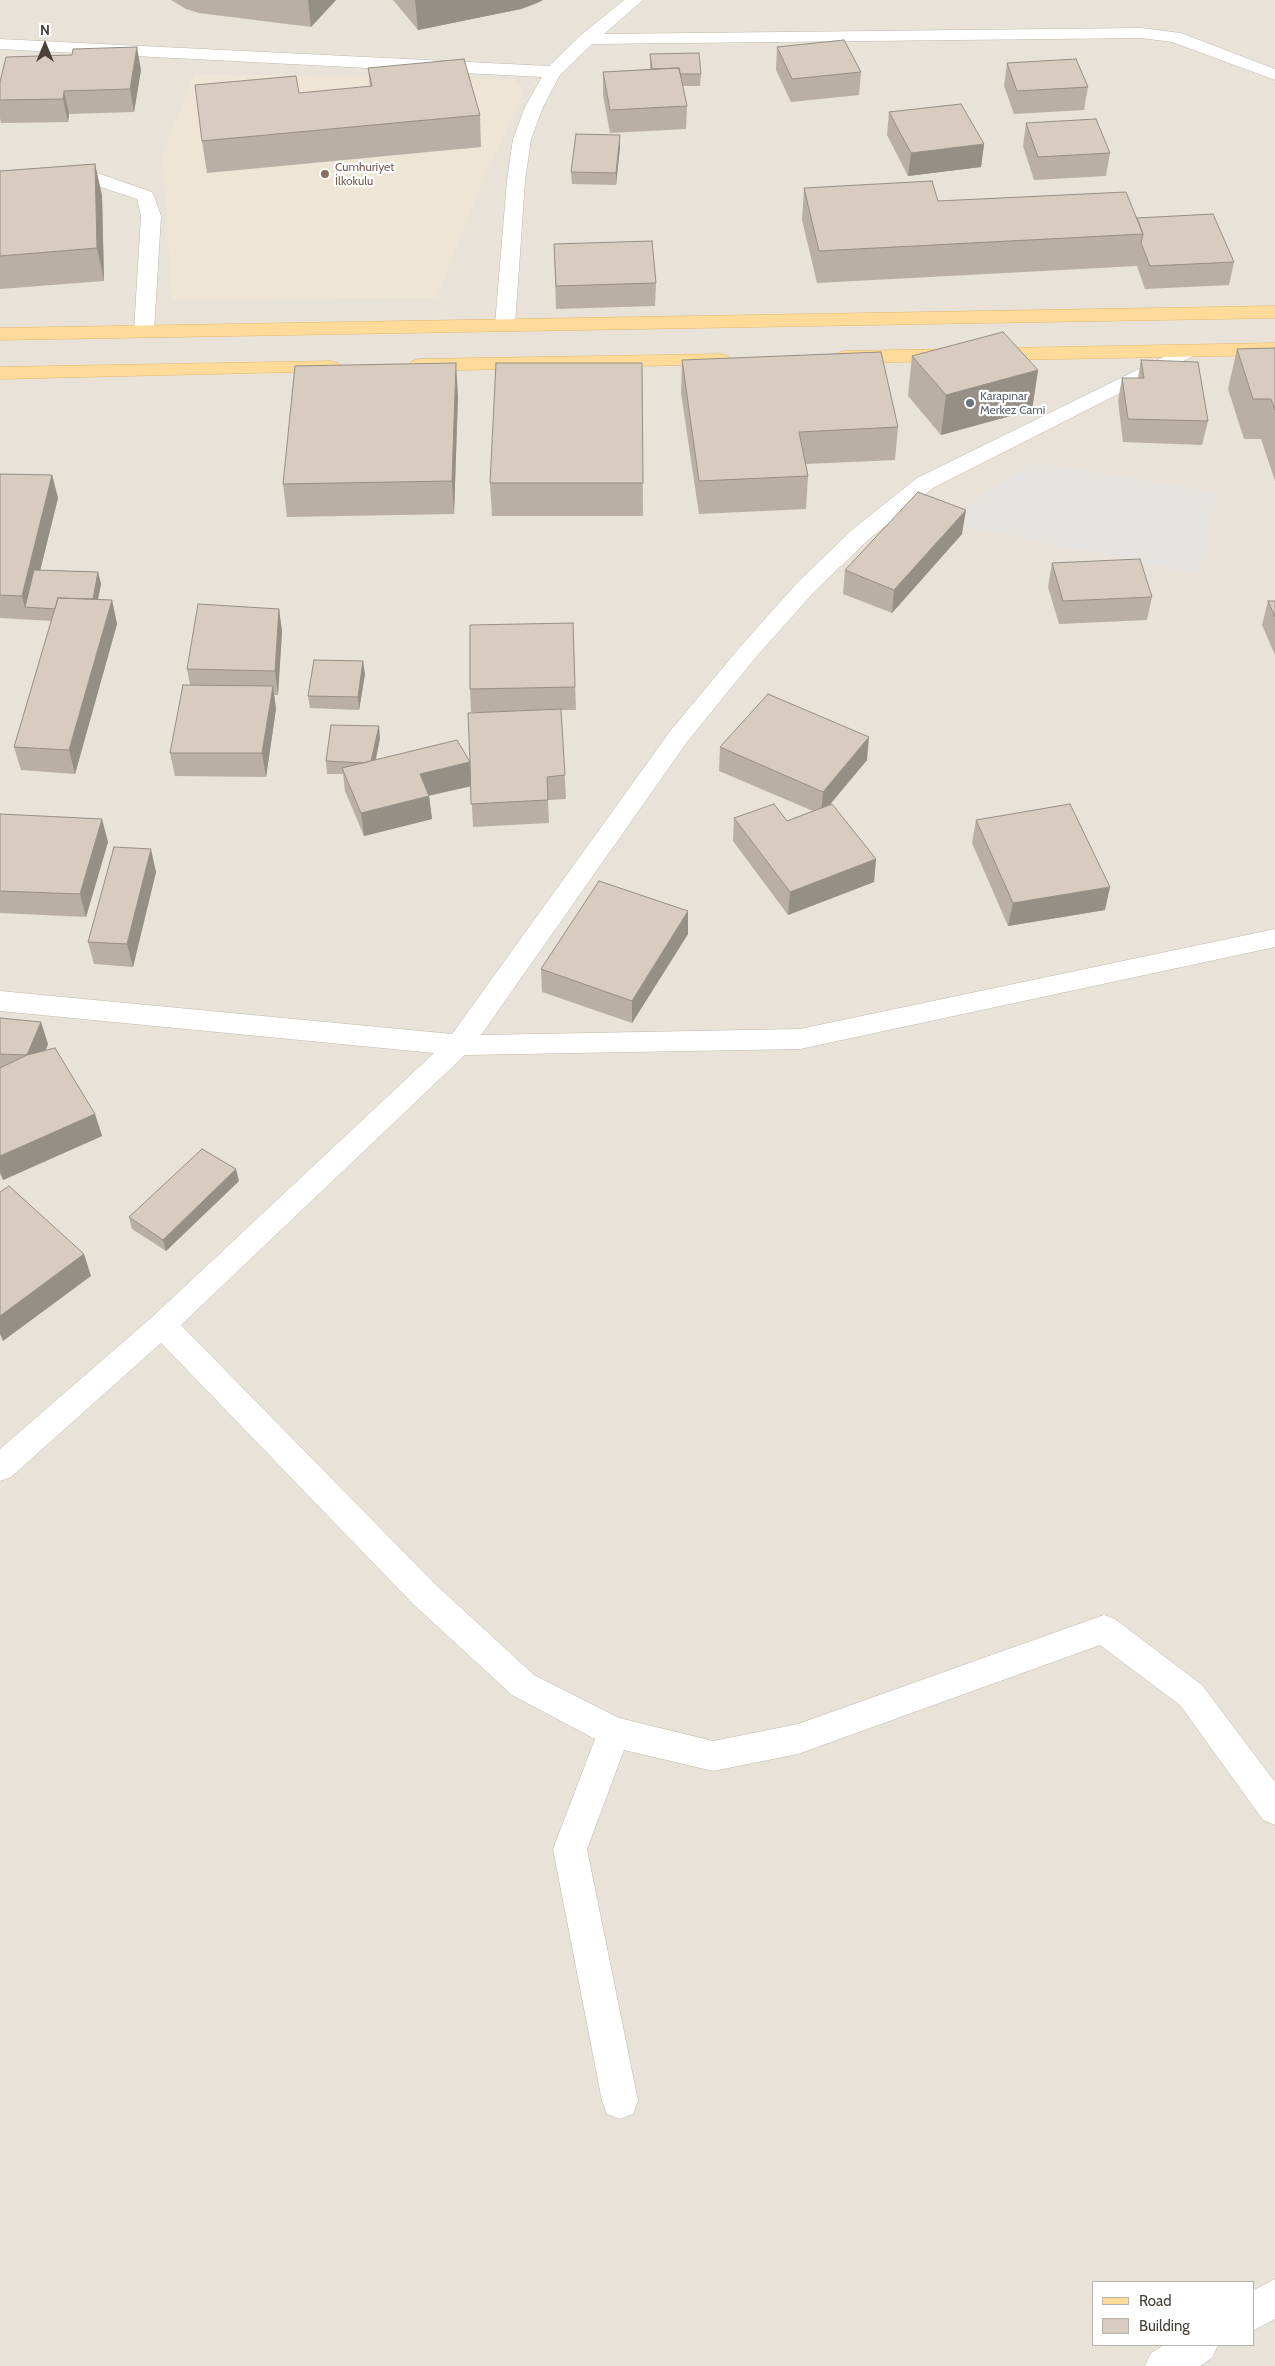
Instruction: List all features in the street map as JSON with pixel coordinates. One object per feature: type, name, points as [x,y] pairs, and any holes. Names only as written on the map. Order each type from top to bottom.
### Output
[{"type":"main road","points":[[0,334],[1275,312]]},
{"type":"main road","points":[[829,358],[1275,349]]},
{"type":"main road","points":[[399,366],[739,359]]},
{"type":"main road","points":[[0,373],[349,366]]},
{"type":"street","points":[[505,325],[511,231],[522,139],[534,107],[553,72],[587,39],[634,0]]},
{"type":"street","points":[[587,39],[1141,33],[1175,38],[1275,75]]},
{"type":"street","points":[[0,44],[553,72]]},
{"type":"street","points":[[0,184],[100,180],[145,196],[151,216],[144,331]]},
{"type":"street","points":[[0,1468],[162,1325],[459,1045],[679,736],[748,652],[806,587],[861,534],[925,483],[1188,351]]},
{"type":"street","points":[[0,1001],[459,1045],[800,1039],[1275,938]]},
{"type":"street","points":[[162,1325],[424,1594],[523,1685],[614,1732],[713,1756],[798,1739],[1104,1629],[1192,1695],[1275,1809]]},
{"type":"street","points":[[614,1732],[570,1849],[620,2101]]},
{"type":"street","points":[[1255,2310],[1275,2298]]},
{"type":"street","points":[[1164,2366],[1197,2346]]},
{"type":"shaded area","points":[[0,0],[1275,0],[1275,2366],[0,2366]]},
{"type":"shaded area","name":"Cumhuriyet İlkokulu","points":[[195,74],[515,79],[524,91],[477,195],[437,298],[172,300],[162,154]]},
{"type":"shaded area","points":[[1032,462],[1217,493],[1199,574],[943,522]]},
{"type":"building","points":[[844,40],[861,72],[792,79],[777,47]]},
{"type":"building","points":[[137,47],[130,89],[64,91],[63,99],[0,100],[0,82],[6,57],[72,55],[73,49]]},
{"type":"building","points":[[699,53],[701,74],[680,74],[679,68],[652,69],[650,54]]},
{"type":"building","points":[[464,59],[480,115],[202,141],[195,85],[296,76],[299,93],[372,86],[368,68]]},
{"type":"building","points":[[1076,59],[1088,87],[1017,91],[1007,63]]},
{"type":"building","points":[[679,68],[687,106],[610,110],[603,72]]},
{"type":"building","points":[[961,104],[984,144],[911,153],[889,112]]},
{"type":"building","points":[[1096,119],[1110,153],[1038,157],[1026,123]]},
{"type":"building","points":[[576,134],[620,135],[616,173],[571,172]]},
{"type":"building","points":[[95,164],[97,248],[0,256],[0,171]]},
{"type":"building","points":[[932,181],[938,201],[1126,192],[1143,234],[819,251],[804,188]]},
{"type":"building","points":[[1213,214],[1234,262],[1150,266],[1141,243],[1143,234],[1137,218]]},
{"type":"building","points":[[652,241],[656,283],[556,286],[554,244]]},
{"type":"building","points":[[1003,332],[1038,370],[946,395],[912,356]]},
{"type":"building","points":[[1275,348],[1275,410],[1271,399],[1253,399],[1237,349]]},
{"type":"building","points":[[881,352],[898,427],[799,432],[808,476],[699,481],[682,360]]},
{"type":"building","points":[[1141,360],[1198,362],[1208,421],[1128,419],[1122,378],[1144,378]]},
{"type":"building","points":[[456,363],[452,481],[283,484],[295,366]]},
{"type":"building","points":[[496,363],[642,363],[643,483],[490,483]]},
{"type":"building","points":[[0,474],[52,475],[22,596],[0,595]]},
{"type":"building","points":[[918,492],[966,510],[894,590],[845,570]]},
{"type":"building","points":[[1140,559],[1152,597],[1063,601],[1052,563]]},
{"type":"building","points":[[34,570],[98,572],[93,599],[58,598],[55,609],[25,607]]},
{"type":"building","points":[[58,598],[112,600],[69,750],[14,747]]},
{"type":"building","points":[[1268,601],[1275,601],[1275,617]]},
{"type":"building","points":[[198,604],[279,609],[275,671],[187,669]]},
{"type":"building","points":[[573,623],[575,687],[470,689],[470,625]]},
{"type":"building","points":[[314,660],[363,661],[358,697],[308,696]]},
{"type":"building","points":[[183,685],[273,686],[262,753],[170,753]]},
{"type":"building","points":[[768,694],[869,737],[823,792],[720,747]]},
{"type":"building","points":[[561,709],[565,775],[547,777],[548,800],[471,804],[468,713]]},
{"type":"building","points":[[331,725],[379,726],[371,761],[363,763],[326,761]]},
{"type":"building","points":[[457,740],[470,762],[420,774],[429,796],[361,813],[342,768]]},
{"type":"building","points":[[774,804],[787,821],[832,804],[876,859],[790,892],[734,818]]},
{"type":"building","points":[[1070,804],[1110,887],[1013,903],[976,820]]},
{"type":"building","points":[[0,814],[102,819],[80,894],[0,891]]},
{"type":"building","points":[[114,847],[151,849],[127,944],[88,942]]},
{"type":"building","points":[[599,881],[688,911],[632,1001],[541,969]]},
{"type":"building","points":[[0,1018],[41,1022],[27,1055],[0,1054]]},
{"type":"building","points":[[55,1048],[95,1114],[0,1156],[0,1068],[27,1055]]},
{"type":"building","points":[[202,1149],[236,1169],[163,1240],[129,1217]]},
{"type":"building","points":[[9,1186],[84,1254],[0,1316],[0,1192]]},
{"type":"place","name":"Cumhuriyet İlkokulu","points":[[325,174]]},
{"type":"place","name":"Karapınar Merkez Cami","points":[[970,403]]}]
